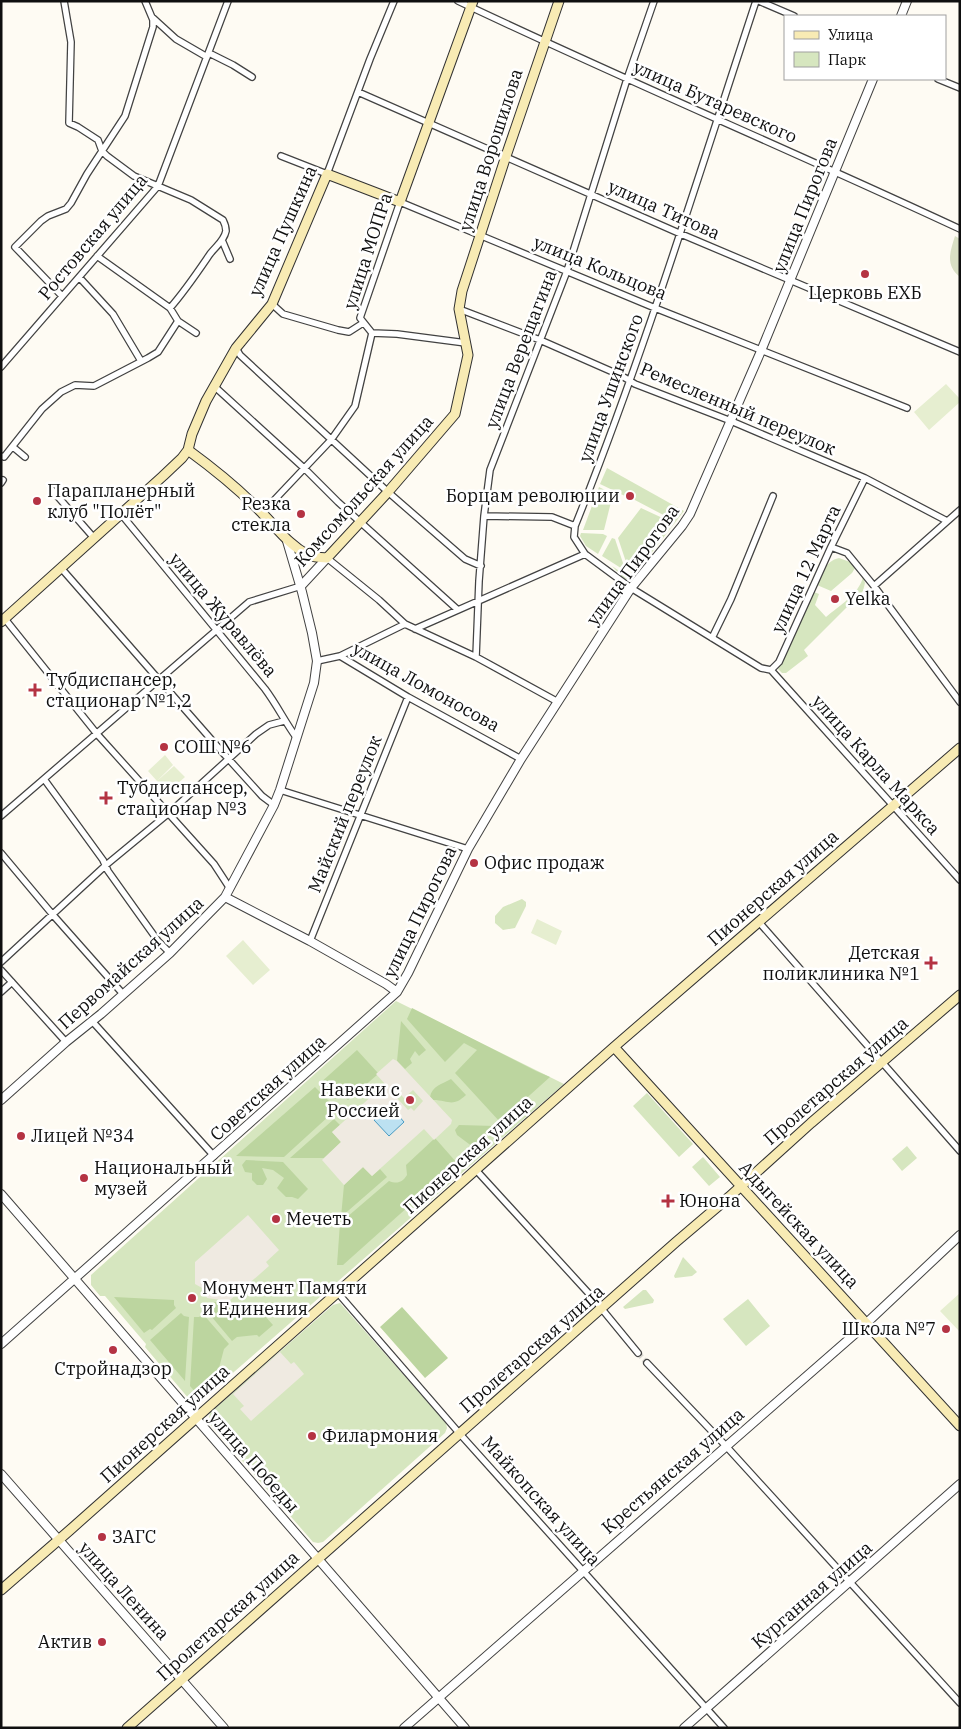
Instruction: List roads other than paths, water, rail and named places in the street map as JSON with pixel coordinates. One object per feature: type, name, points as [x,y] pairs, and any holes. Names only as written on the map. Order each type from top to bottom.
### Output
[{"type":"main road","name":"улица Ворошилова","points":[[459,309],[462,291],[559,1]]},
{"type":"main road","name":"улица МОПРа","points":[[400,202],[472,4]]},
{"type":"main road","name":"улица Кольцова","points":[[327,174],[400,202]]},
{"type":"main road","name":"улица Пушкина","points":[[3,620],[182,458],[188,450],[192,434],[214,386],[236,348],[272,304],[327,174]]},
{"type":"main road","name":"Комсомольская улица","points":[[327,558],[456,414],[468,355],[459,309]]},
{"type":"main road","points":[[188,450],[262,513],[287,541],[313,557],[327,558]]},
{"type":"main road","name":"Пионерская улица","points":[[1,1590],[614,1047],[960,748]]},
{"type":"main road","name":"Пролетарская улица","points":[[127,1728],[676,1242],[960,995]]},
{"type":"main road","name":"Адыгейская улица","points":[[614,1047],[960,1426]]},
{"type":"street","points":[[64,1],[71,42],[69,123],[98,140],[102,151],[134,176],[191,200],[223,220],[226,225],[226,231],[222,240],[209,255],[195,278],[170,308]]},
{"type":"street","points":[[62,296],[15,247],[48,216],[66,209],[72,203],[87,174],[126,116],[153,27],[153,20],[144,1]]},
{"type":"street","name":"Ростовская улица","points":[[1,367],[158,186],[228,1]]},
{"type":"street","name":"улица Пушкина","points":[[327,174],[394,1]]},
{"type":"street","name":"улица Бутаревского","points":[[458,1],[472,4],[544,42],[835,171],[960,229]]},
{"type":"street","name":"улица Верещагина","points":[[476,658],[484,516],[490,470],[567,271],[627,79],[654,1]]},
{"type":"street","points":[[757,1],[792,15]]},
{"type":"street","name":"улица Ушинского","points":[[575,526],[607,447],[681,234],[757,1]]},
{"type":"street","points":[[900,15],[907,1]]},
{"type":"street","points":[[151,16],[176,39],[233,65],[252,77]]},
{"type":"street","name":"улица Пирогова","points":[[397,992],[468,849],[521,758],[632,588],[690,514],[761,351],[873,80]]},
{"type":"street","points":[[940,80],[960,88]]},
{"type":"street","name":"улица Титова","points":[[358,92],[681,234],[960,352]]},
{"type":"street","name":"улица Кольцова","points":[[281,156],[327,174]]},
{"type":"street","name":"улица Кольцова","points":[[400,202],[655,308],[907,408]]},
{"type":"street","name":"улица МОПРа","points":[[262,513],[331,440],[355,406],[372,333],[360,318],[400,202]]},
{"type":"street","points":[[222,240],[230,259]]},
{"type":"street","points":[[97,256],[170,308],[178,321],[196,332]]},
{"type":"street","points":[[79,277],[113,314],[141,361]]},
{"type":"street","points":[[272,304],[283,314],[338,330],[350,332],[363,323]]},
{"type":"street","name":"Ремесленный переулок","points":[[459,309],[540,340],[630,380],[865,478],[947,522]]},
{"type":"street","points":[[1,456],[4,456],[12,447],[42,409],[61,392],[75,385],[94,386],[158,352],[178,321]]},
{"type":"street","points":[[372,333],[397,334],[466,343]]},
{"type":"street","points":[[236,348],[240,355],[388,492],[465,559],[481,566]]},
{"type":"street","points":[[214,386],[305,469],[332,497],[458,610]]},
{"type":"street","points":[[12,447],[25,457]]},
{"type":"street","name":"улица 12 Марта","points":[[771,670],[779,662],[831,547],[865,478]]},
{"type":"street","points":[[52,490],[94,538]]},
{"type":"street","points":[[712,638],[731,598],[773,496]]},
{"type":"street","points":[[874,586],[960,510]]},
{"type":"street","name":"улица Журавлёва","points":[[121,514],[278,706],[284,721],[296,737]]},
{"type":"street","points":[[484,516],[552,517],[575,526],[574,536],[585,554],[632,588],[712,638],[762,668],[771,670]]},
{"type":"street","points":[[287,541],[301,586],[317,662]]},
{"type":"street","points":[[831,547],[847,553],[874,586],[960,702]]},
{"type":"street","points":[[415,629],[585,554]]},
{"type":"street","points":[[327,558],[379,600],[405,624],[476,658],[558,702]]},
{"type":"street","name":"Комсомольская улица","points":[[1,816],[249,602],[301,586],[327,558]]},
{"type":"street","points":[[61,568],[262,796],[274,805]]},
{"type":"street","points":[[3,620],[97,734],[214,864],[229,887]]},
{"type":"street","points":[[340,656],[405,624]]},
{"type":"street","name":"улица Ломоносова","points":[[317,662],[340,656],[408,698],[521,758]]},
{"type":"street","name":"Первомайская улица","points":[[1,1100],[170,953],[225,897],[274,805],[280,790],[314,683],[317,662]]},
{"type":"street","name":"улица Карла Маркса","points":[[771,670],[960,880]]},
{"type":"street","name":"Майский переулок","points":[[310,941],[408,698]]},
{"type":"street","points":[[1,962],[106,866],[169,813],[256,734],[269,725],[284,721]]},
{"type":"street","points":[[44,778],[103,860],[108,871],[158,940],[170,953]]},
{"type":"street","points":[[280,790],[468,849]]},
{"type":"street","points":[[1,853],[123,994]]},
{"type":"street","points":[[225,897],[310,941],[397,992]]},
{"type":"street","points":[[758,921],[960,1151]]},
{"type":"street","points":[[1,970],[66,1042]]},
{"type":"street","points":[[1,992],[12,982]]},
{"type":"street","name":"Советская улица","points":[[1,1344],[397,992]]},
{"type":"street","points":[[92,1021],[214,1156]]},
{"type":"street","points":[[476,1170],[602,1309],[638,1353]]},
{"type":"street","name":"улица Победы","points":[[1,1194],[465,1728]]},
{"type":"street","name":"Крестьянская улица","points":[[404,1728],[867,1323],[960,1235]]},
{"type":"street","name":"Майкопская улица","points":[[337,1292],[460,1434],[724,1728]]},
{"type":"street","points":[[648,1363],[960,1703]]},
{"type":"street","name":"улица Ленина","points":[[1,1474],[224,1728]]},
{"type":"street","name":"Курганная улица","points":[[684,1728],[960,1484]]},
{"type":"water","points":[[390,1106],[404,1122],[389,1136],[374,1120]]},
{"type":"tunnel","points":[[638,1353],[647,1363]]},
{"type":"place","name":"Церковь ЕХБ","points":[[865,274]]},
{"type":"place","name":"Борцам революции","points":[[630,496]]},
{"type":"place","name":"Парапланерный клуб \"Полёт\"","points":[[37,501]]},
{"type":"place","name":"Резка стекла","points":[[301,514]]},
{"type":"place","name":"Yelka","points":[[835,599]]},
{"type":"place","name":"Тубдиспансер, стационар №1,2","points":[[35,690]]},
{"type":"place","name":"СОШ №6","points":[[164,747]]},
{"type":"place","name":"Тубдиспансер, стационар №3","points":[[106,798]]},
{"type":"place","name":"Офис продаж","points":[[474,863]]},
{"type":"place","name":"Детская поликлиника №1","points":[[931,963]]},
{"type":"place","name":"Навеки с Россией","points":[[410,1100]]},
{"type":"place","name":"Лицей №34","points":[[21,1136]]},
{"type":"place","name":"Национальный музей","points":[[84,1178]]},
{"type":"place","name":"Юнона","points":[[668,1201]]},
{"type":"place","name":"Мечеть","points":[[276,1219]]},
{"type":"place","name":"Монумент Памяти и Единения","points":[[192,1298]]},
{"type":"place","name":"Школа №7","points":[[946,1329]]},
{"type":"place","name":"Стройнадзор","points":[[113,1350]]},
{"type":"place","name":"Филармония","points":[[312,1436]]},
{"type":"place","name":"ЗАГС","points":[[102,1537]]},
{"type":"place","name":"Актив","points":[[102,1642]]}]
